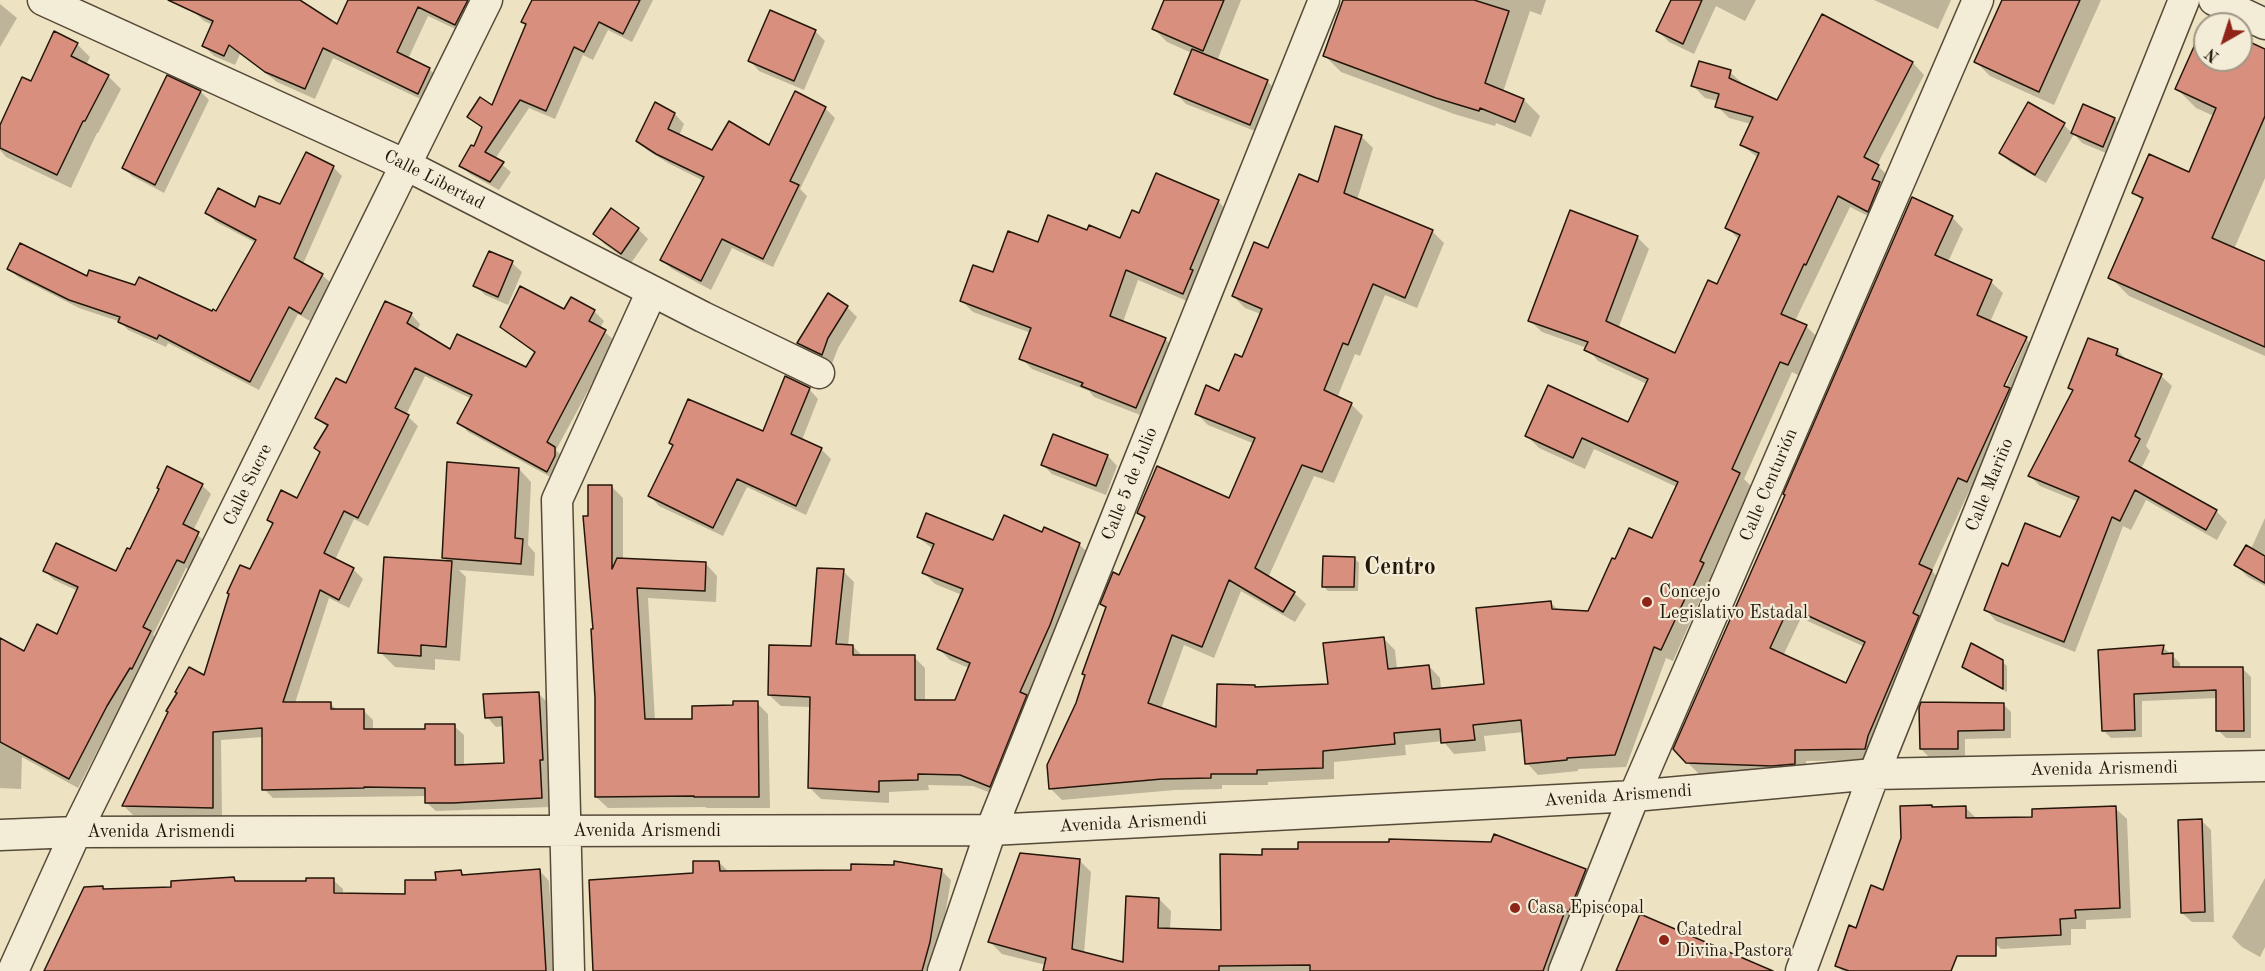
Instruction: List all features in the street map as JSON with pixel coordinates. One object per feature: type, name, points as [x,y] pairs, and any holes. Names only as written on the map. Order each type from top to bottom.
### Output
[{"type":"street","name":"Calle Libertad","points":[[43,0],[406,165],[652,291],[819,373]]},
{"type":"street","name":"Calle Sucre","points":[[13,971],[76,832],[487,0]]},
{"type":"street","name":"Calle 5 de Julio","points":[[943,971],[991,830],[1324,0]]},
{"type":"street","name":"Calle Centurión","points":[[1564,971],[1635,796],[1978,0]]},
{"type":"street","name":"Calle Mariño","points":[[1800,971],[1874,774],[2184,0]]},
{"type":"street","points":[[2214,0],[2265,24]]},
{"type":"street","points":[[569,971],[567,831],[556,500],[652,291]]},
{"type":"street","name":"Avenida Arismendi","points":[[0,835],[76,832],[991,830],[1635,796],[1874,774],[2265,766]]},
{"type":"building","points":[[168,0],[300,0],[337,24],[348,0],[468,0],[455,25],[418,7],[397,52],[430,68],[418,94],[323,48],[305,89],[265,72],[229,45],[224,56],[202,46],[213,21]]},
{"type":"building","points":[[532,0],[640,0],[623,34],[599,22],[584,52],[574,47],[546,111],[520,100],[485,152],[504,162],[490,182],[459,166],[471,145],[474,146],[482,127],[467,117],[480,97],[492,105],[526,24],[521,22]]},
{"type":"building","points":[[1164,0],[1224,0],[1203,51],[1152,29]]},
{"type":"building","points":[[1343,0],[1474,0],[1509,11],[1485,83],[1524,99],[1515,122],[1480,108],[1479,111],[1436,98],[1323,56]]},
{"type":"building","points":[[1671,0],[1702,0],[1683,44],[1656,31]]},
{"type":"building","points":[[2002,0],[2080,0],[2039,92],[1974,62]]},
{"type":"building","points":[[770,10],[816,30],[794,81],[748,61]]},
{"type":"building","points":[[1822,14],[1913,62],[1864,157],[1879,165],[1872,179],[1880,182],[1868,212],[1838,196],[1806,265],[1804,264],[1781,314],[1807,325],[1788,365],[1780,362],[1732,469],[1740,473],[1700,561],[1704,563],[1661,650],[1654,647],[1615,755],[1525,764],[1521,720],[1473,725],[1475,740],[1441,743],[1440,729],[1394,733],[1395,744],[1323,751],[1323,768],[1257,770],[1257,774],[1211,774],[1211,778],[1162,779],[1049,789],[1047,765],[1076,703],[1085,675],[1082,674],[1106,607],[1100,604],[1113,572],[1119,575],[1145,517],[1137,513],[1157,466],[1229,498],[1255,438],[1195,414],[1206,385],[1219,391],[1235,354],[1242,357],[1262,309],[1232,296],[1254,242],[1268,248],[1299,174],[1318,182],[1335,126],[1362,135],[1344,193],[1433,230],[1405,298],[1373,284],[1348,345],[1343,343],[1324,390],[1352,403],[1322,472],[1302,465],[1255,568],[1295,592],[1283,612],[1229,580],[1202,647],[1172,635],[1148,703],[1216,727],[1217,684],[1255,685],[1255,687],[1328,684],[1323,643],[1384,637],[1388,669],[1429,665],[1432,689],[1484,684],[1476,608],[1551,601],[1552,609],[1588,611],[1612,558],[1615,559],[1629,528],[1652,538],[1678,482],[1582,438],[1573,458],[1525,436],[1548,385],[1628,422],[1648,379],[1584,350],[1588,342],[1528,321],[1570,210],[1638,236],[1606,321],[1675,353],[1708,280],[1717,284],[1740,235],[1725,228],[1759,153],[1740,145],[1753,117],[1715,107],[1719,94],[1691,86],[1699,61],[1731,70],[1729,78],[1777,100]]},
{"type":"building","points":[[54,31],[78,43],[71,56],[109,75],[83,121],[57,175],[0,148],[0,125],[22,77],[31,81]]},
{"type":"building","points":[[2253,44],[2265,49],[2265,116],[2212,238],[2265,261],[2265,347],[2108,278],[2143,198],[2132,193],[2149,154],[2189,172],[2216,108],[2175,89],[2193,49],[2193,72],[2253,72]]},
{"type":"building","points":[[1192,49],[1268,80],[1250,125],[1174,94]]},
{"type":"building","points":[[167,75],[201,91],[155,185],[122,168]]},
{"type":"building","points":[[795,91],[826,107],[790,181],[799,185],[763,259],[722,239],[701,281],[660,260],[704,177],[656,154],[636,141],[655,102],[675,113],[668,129],[712,150],[729,121],[769,145]]},
{"type":"building","points":[[2028,102],[2065,123],[2035,175],[1999,153]]},
{"type":"building","points":[[2083,104],[2115,118],[2103,147],[2071,133]]},
{"type":"building","points":[[306,152],[334,166],[294,258],[323,274],[301,314],[289,307],[250,382],[159,335],[157,339],[118,322],[120,317],[69,300],[7,269],[20,243],[87,276],[89,270],[135,285],[139,277],[216,311],[256,240],[205,213],[218,188],[255,207],[259,196],[280,204]]},
{"type":"building","points":[[1156,173],[1219,200],[1190,269],[1193,270],[1183,294],[1126,270],[1110,316],[1166,338],[1136,408],[1081,386],[1083,383],[1019,359],[1031,328],[960,301],[973,265],[993,272],[1008,231],[1038,242],[1048,215],[1087,230],[1089,225],[1120,238],[1132,210],[1139,213]]},
{"type":"building","points":[[1912,197],[1953,216],[1935,255],[1992,280],[1977,315],[2027,337],[2004,386],[2010,388],[1967,482],[1958,478],[1919,564],[1932,570],[1913,613],[1919,616],[1868,736],[1865,749],[1795,750],[1795,764],[1772,766],[1686,763],[1673,749],[1785,495],[1783,494]],"holes":[[[1789,607],[1865,642],[1846,683],[1770,648]]]},
{"type":"building","points":[[611,208],[639,228],[621,254],[593,234]]},
{"type":"building","points":[[489,251],[513,261],[498,297],[473,286]]},
{"type":"building","points":[[520,286],[564,309],[571,297],[595,310],[589,321],[606,330],[547,442],[555,447],[555,456],[547,472],[457,423],[472,395],[415,368],[395,408],[409,415],[358,518],[344,511],[324,553],[354,568],[339,600],[320,590],[283,702],[331,702],[331,709],[364,709],[364,729],[425,729],[425,724],[455,724],[455,765],[504,763],[502,717],[485,718],[483,694],[539,692],[543,760],[540,760],[542,798],[425,803],[425,788],[262,790],[262,728],[213,732],[213,808],[122,806],[189,667],[204,675],[229,594],[227,593],[240,565],[250,569],[273,523],[267,520],[281,490],[297,498],[320,452],[314,448],[328,425],[315,418],[336,378],[346,383],[385,301],[412,313],[407,323],[450,349],[457,334],[526,367],[535,352],[500,327]]},
{"type":"building","points":[[828,293],[848,306],[828,338],[822,355],[797,343]]},
{"type":"building","points":[[2088,338],[2118,349],[2116,355],[2162,374],[2135,436],[2140,439],[2129,461],[2217,510],[2206,530],[2135,490],[2120,521],[2112,517],[2064,642],[1984,610],[2002,563],[2008,566],[2025,523],[2060,537],[2079,497],[2028,476],[2073,390],[2068,388]]},
{"type":"building","points":[[785,376],[810,388],[791,434],[822,448],[796,506],[737,479],[713,528],[648,496],[673,445],[669,443],[688,399],[763,431]]},
{"type":"building","points":[[1053,434],[1108,455],[1096,486],[1041,465]]},
{"type":"building","points":[[447,462],[519,468],[515,538],[523,539],[521,564],[442,558]]},
{"type":"building","points":[[167,466],[203,484],[183,524],[199,532],[184,563],[177,560],[143,627],[151,631],[132,669],[130,668],[107,706],[69,779],[0,742],[0,638],[24,651],[37,624],[57,634],[78,587],[43,571],[56,543],[116,571],[127,548],[130,549],[159,489],[157,488]]},
{"type":"building","points":[[588,485],[612,485],[612,569],[617,558],[706,562],[705,591],[637,588],[645,719],[692,719],[692,706],[733,705],[733,701],[758,701],[759,797],[595,797],[595,698],[591,629],[593,629],[583,516],[588,516]]},
{"type":"building","points":[[926,513],[993,540],[1004,515],[1042,532],[1044,527],[1080,543],[1050,625],[1020,692],[1027,695],[990,787],[960,775],[918,774],[918,780],[879,781],[879,792],[808,788],[810,697],[768,695],[769,645],[811,646],[817,568],[844,569],[836,644],[853,645],[853,655],[915,655],[915,700],[955,700],[970,663],[937,649],[963,589],[922,573],[934,544],[917,537]]},
{"type":"building","points":[[2246,545],[2265,556],[2265,583],[2234,565]]},
{"type":"building","points":[[1323,556],[1355,557],[1354,587],[1322,587]]},
{"type":"building","points":[[384,557],[452,561],[446,647],[421,645],[421,656],[378,653]]},
{"type":"building","points":[[1971,643],[2003,660],[2003,689],[1962,667]]},
{"type":"building","points":[[2164,645],[2162,654],[2173,653],[2173,667],[2243,667],[2244,731],[2216,731],[2216,690],[2134,694],[2135,730],[2102,731],[2098,650]]},
{"type":"building","points":[[1921,702],[2004,703],[2004,730],[1958,731],[1958,749],[1920,749],[1919,708]]},
{"type":"building","points":[[1932,805],[1932,807],[1966,806],[1966,818],[2032,817],[2032,809],[2116,806],[2120,908],[2075,910],[2076,918],[2060,919],[2061,935],[1996,938],[1996,956],[1957,956],[1951,971],[1849,971],[1835,966],[1849,925],[1856,928],[1871,885],[1883,890],[1901,838],[1900,806]]},
{"type":"building","points":[[2202,819],[2205,912],[2181,913],[2178,820]]},
{"type":"building","points":[[1494,834],[1586,869],[1569,912],[1565,911],[1543,971],[1310,971],[1310,965],[1219,966],[1219,971],[1043,971],[1046,958],[988,942],[1020,853],[1080,859],[1072,949],[1123,962],[1126,896],[1159,898],[1158,928],[1221,930],[1220,854],[1262,855],[1262,849],[1298,849],[1298,842],[1389,842],[1389,839],[1491,842]]},
{"type":"building","points":[[693,861],[719,861],[720,871],[851,870],[851,864],[894,865],[894,861],[942,869],[930,942],[922,971],[593,971],[589,880],[693,873]]},
{"type":"building","points":[[540,869],[546,971],[44,971],[84,887],[103,886],[103,889],[171,887],[171,881],[234,877],[235,881],[306,881],[306,878],[334,878],[334,893],[405,894],[405,880],[436,880],[435,872],[461,870],[462,875]]},
{"type":"building","name":"Catedral Divina Pastora","points":[[1640,914],[1773,971],[1616,971]]},
{"type":"place","name":"Concejo Legislativo Estadal","points":[[1647,602]]},
{"type":"place","name":"Casa Episcopal","points":[[1515,908]]},
{"type":"place","name":"Catedral Divina Pastora","points":[[1664,940]]},
{"type":"district","name":"Centro","points":[[1400,568]]}]
